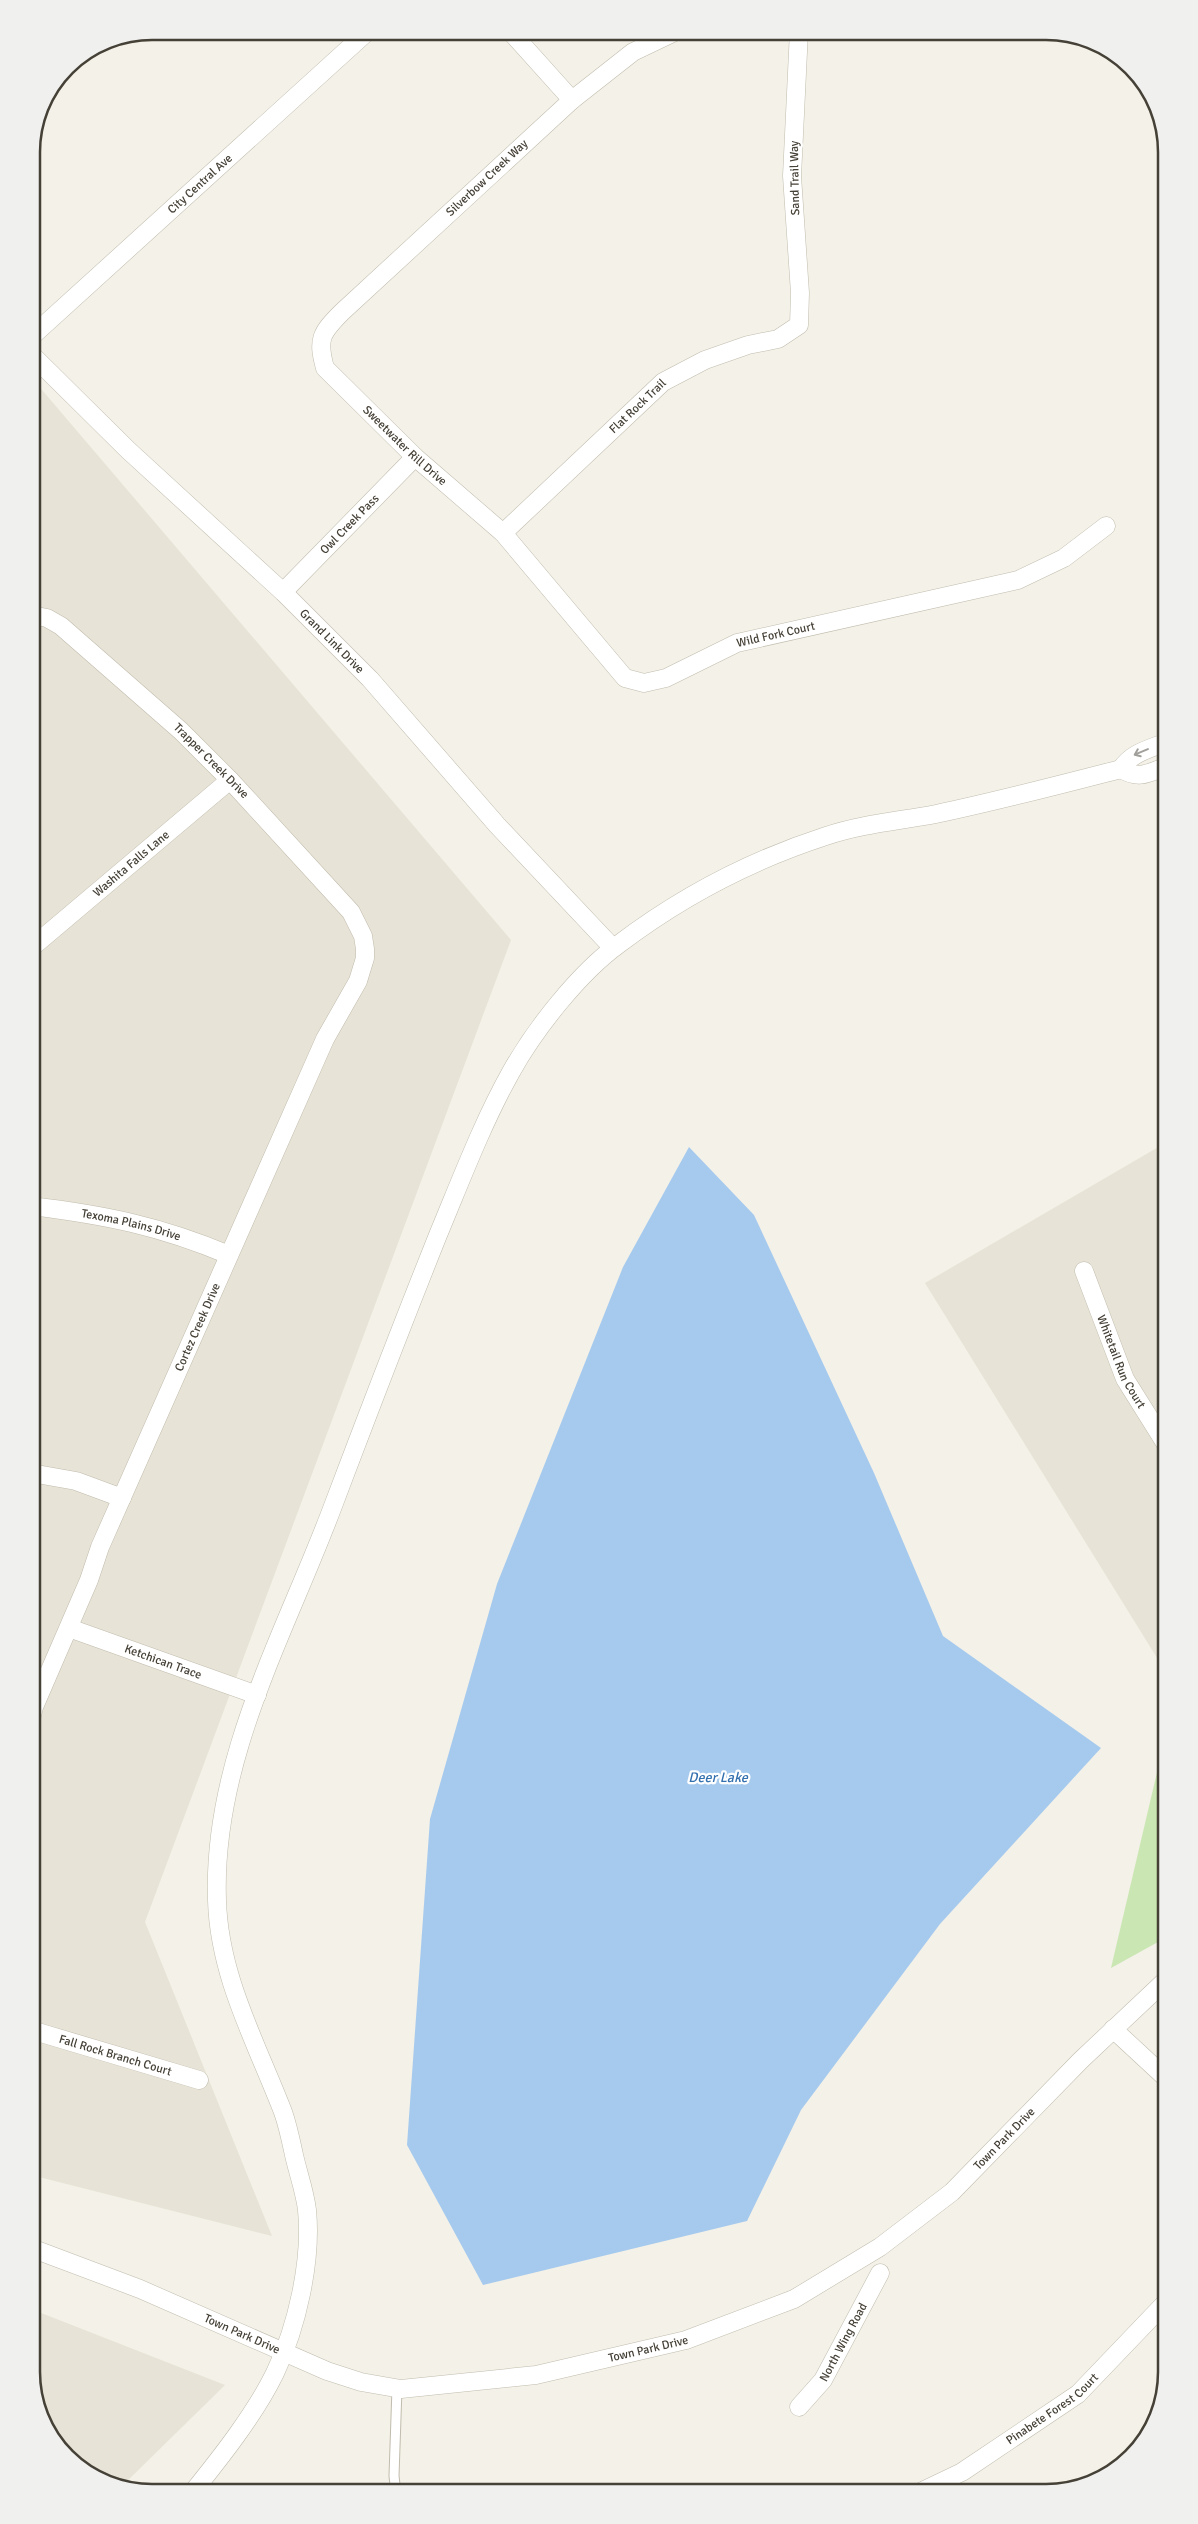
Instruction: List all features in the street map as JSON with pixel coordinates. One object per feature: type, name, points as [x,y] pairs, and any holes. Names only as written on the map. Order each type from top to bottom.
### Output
[{"type":"street","name":"City Central Ave","points":[[40,330],[358,40]]},
{"type":"street","points":[[518,40],[572,100]]},
{"type":"street","name":"Silverbow Creek Way","points":[[319,348],[325,328],[572,100],[633,52],[658,40]]},
{"type":"street","name":"Sand Trail Way","points":[[799,40],[792,176],[799,285],[799,325]]},
{"type":"street","name":"Flat Rock Trail","points":[[503,533],[663,382],[705,360],[748,345],[778,339],[799,325]]},
{"type":"street","name":"Sweetwater Rill Drive","points":[[319,348],[325,368],[415,457],[503,533]]},
{"type":"street","name":"Grand Link Drive","points":[[40,362],[128,450],[283,592],[370,679],[497,825],[613,948]]},
{"type":"street","name":"Owl Creek Pass","points":[[283,592],[415,457]]},
{"type":"street","name":"Wild Fork Court","points":[[503,533],[625,678],[644,683],[666,678],[736,643],[1018,580],[1064,558],[1106,526]]},
{"type":"street","name":"Trapper Creek Drive","points":[[40,616],[48,618],[61,626],[181,731],[286,838],[351,912],[363,936]]},
{"type":"street","points":[[198,2484],[224,2452],[274,2374],[300,2298],[307,2264],[307,2209],[285,2117],[252,2041],[222,1952],[217,1900],[218,1840],[228,1783],[257,1696],[330,1515],[418,1286],[492,1107],[514,1066],[548,1017],[613,948],[691,895],[782,852],[831,834],[988,802],[1121,769],[1127,760],[1134,755],[1158,746]]},
{"type":"street","points":[[1121,769],[1131,776],[1142,775],[1158,769]]},
{"type":"street","name":"Washita Falls Lane","points":[[40,940],[230,780]]},
{"type":"street","name":"Cortez Creek Drive","points":[[40,1693],[122,1498],[325,1039],[358,980],[365,958],[363,936]]},
{"type":"street","name":"Texoma Plains Drive","points":[[40,1207],[125,1220],[191,1239],[229,1255]]},
{"type":"street","name":"Whitetail Run Court","points":[[1084,1271],[1126,1379],[1158,1431]]},
{"type":"street","points":[[40,1475],[76,1481],[122,1498]]},
{"type":"street","name":"Ketchican Trace","points":[[69,1628],[257,1696]]},
{"type":"street","name":"Town Park Drive","points":[[40,2251],[140,2289],[327,2372],[361,2382],[397,2388],[464,2384],[536,2376],[686,2340],[794,2299],[880,2247],[952,2192],[1113,2030],[1158,1988]]},
{"type":"street","points":[[1113,2030],[1158,2071]]},
{"type":"street","name":"Fall Rock Branch Court","points":[[40,2033],[200,2080]]},
{"type":"street","name":"North Wing Road","points":[[800,2407],[823,2380],[880,2273]]},
{"type":"street","name":"Pinabete Forest Court","points":[[937,2484],[962,2472],[1078,2394],[1158,2310]]},
{"type":"lane","points":[[395,2484],[397,2388]]},
{"type":"shaded area","points":[[40,388],[511,940],[145,1922],[272,2236],[40,2177]]},
{"type":"shaded area","points":[[1158,1147],[1158,1659],[925,1283]]},
{"type":"shaded area","points":[[40,2313],[225,2385],[127,2481],[109,2475],[84,2461],[73,2451],[55,2428],[49,2415],[42,2394],[40,2380]]},
{"type":"green space","points":[[1158,1768],[1158,1942],[1111,1968]]},
{"type":"water","name":"Deer Lake","points":[[689,1147],[754,1215],[874,1473],[943,1636],[1101,1748],[940,1924],[801,2110],[747,2221],[483,2285],[407,2145],[430,1819],[497,1584],[623,1267]]}]
